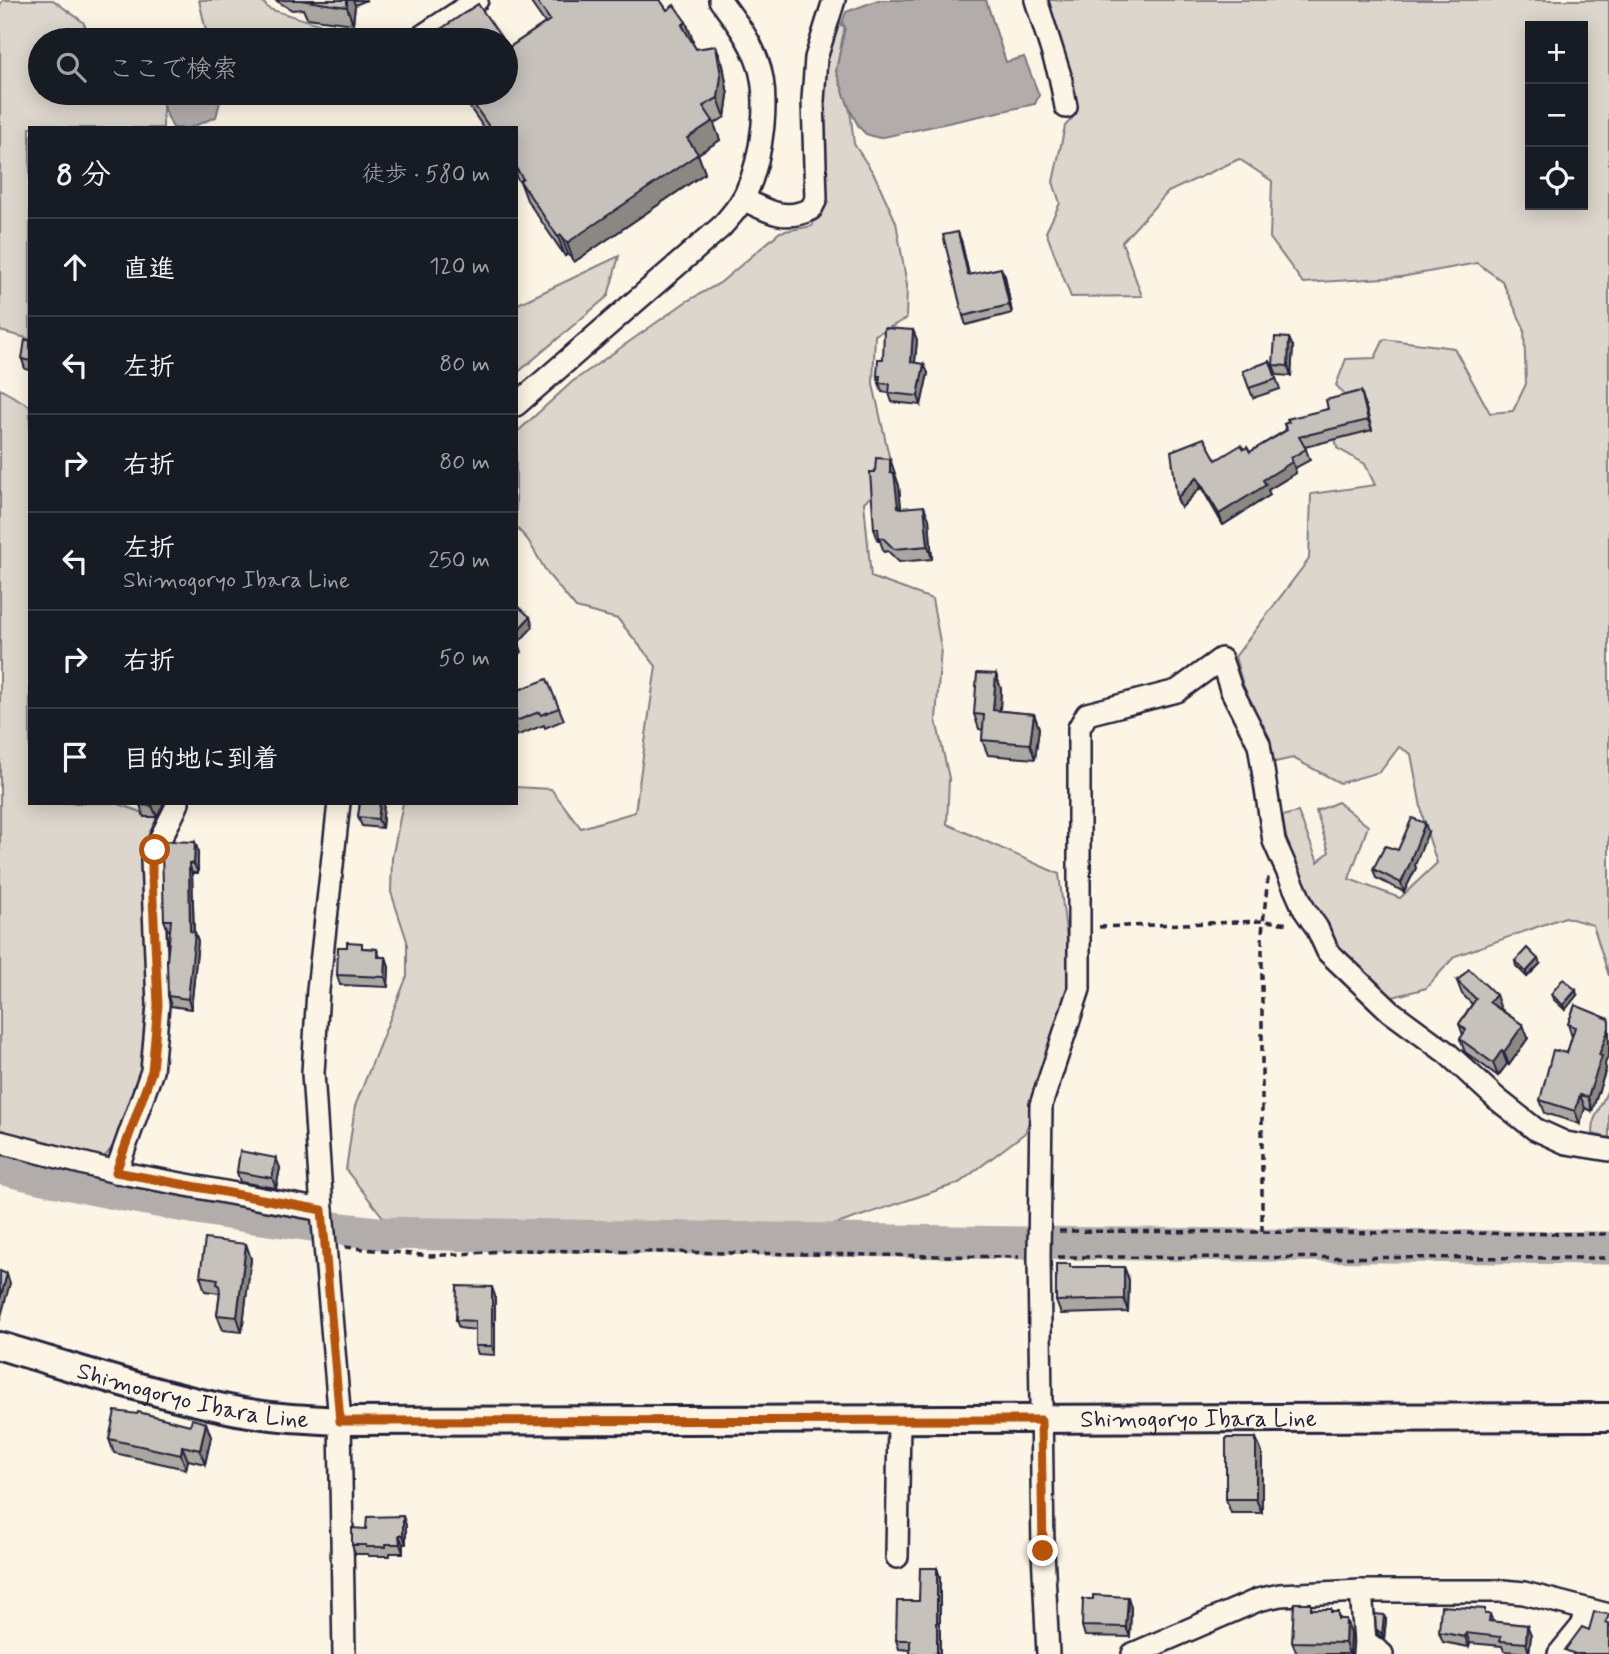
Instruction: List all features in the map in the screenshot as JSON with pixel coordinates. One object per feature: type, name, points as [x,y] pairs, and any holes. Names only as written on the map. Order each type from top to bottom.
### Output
[{"type":"main road","name":"Shimogoryo Ibara Line","points":[[0,1346],[228,1409],[340,1421],[1609,1417]]},
{"type":"street","points":[[434,28],[477,0]]},
{"type":"street","points":[[518,403],[721,228],[743,199],[761,142],[764,117],[762,84],[758,60],[720,0]]},
{"type":"street","points":[[743,199],[769,212],[792,216],[811,209],[816,199],[813,100],[816,58],[834,0]]},
{"type":"street","points":[[1036,0],[1060,76],[1066,107]]},
{"type":"street","points":[[1048,1654],[1041,1420],[1041,1105],[1079,989],[1079,728],[1087,714],[1177,691],[1221,659],[1231,689],[1259,744],[1274,841],[1304,909],[1328,952],[1390,1011],[1447,1053],[1497,1099],[1535,1129],[1566,1143],[1609,1150]]},
{"type":"street","points":[[116,1172],[152,1071],[158,1005],[152,860],[177,805]]},
{"type":"street","points":[[339,805],[318,990],[313,1073],[340,1421],[344,1654]]},
{"type":"street","points":[[0,1142],[116,1172],[323,1216]]},
{"type":"street","points":[[897,1557],[899,1420]]},
{"type":"street","points":[[1361,1591],[1370,1650]]},
{"type":"street","points":[[1133,1654],[1182,1645],[1258,1600],[1280,1595],[1361,1591],[1503,1591],[1524,1593],[1609,1615]]},
{"type":"street","points":[[1559,1654],[1582,1626],[1588,1610]]},
{"type":"path","points":[[1262,1232],[1262,933],[1270,852],[1274,841]]},
{"type":"path","points":[[1081,927],[1264,921],[1317,928]]},
{"type":"path","points":[[1039,1244],[1262,1232],[1609,1234]]},
{"type":"path","points":[[326,1248],[358,1247],[431,1256],[516,1250],[1039,1244],[1609,1258]]},
{"type":"shaded area","points":[[4,0],[53,0],[83,22],[86,28],[28,28],[28,105],[163,105],[163,126],[28,126],[28,338],[0,331],[0,4]]},
{"type":"shaded area","points":[[199,0],[261,0],[269,9],[331,28],[205,28]]},
{"type":"shaded area","points":[[878,0],[986,0],[1006,62],[1024,57],[1039,95],[1035,104],[879,138],[866,134],[850,110],[836,71],[845,27],[842,23],[846,12]]},
{"type":"shaded area","points":[[1047,0],[1609,0],[1609,976],[1593,925],[1565,917],[1455,956],[1426,988],[1386,999],[1339,957],[1291,863],[1282,816],[1298,812],[1318,862],[1329,852],[1316,811],[1338,802],[1368,826],[1349,879],[1400,898],[1437,863],[1424,823],[1411,754],[1399,747],[1380,772],[1340,783],[1293,758],[1275,762],[1246,696],[1235,657],[1309,559],[1311,494],[1375,485],[1365,464],[1337,448],[1332,422],[1352,403],[1336,385],[1346,359],[1375,358],[1384,339],[1454,348],[1490,413],[1513,411],[1526,384],[1524,328],[1502,281],[1477,263],[1401,277],[1303,283],[1270,238],[1272,181],[1239,159],[1168,192],[1122,242],[1142,296],[1071,297],[1046,232],[1060,203],[1053,182],[1065,126],[1076,114]]},
{"type":"shaded area","points":[[834,21],[845,27],[836,71],[850,110],[854,144],[875,176],[896,222],[907,285],[906,319],[875,335],[873,384],[894,479],[864,502],[871,577],[932,599],[941,647],[936,720],[949,778],[947,824],[1059,874],[1068,948],[1069,1012],[1025,1133],[959,1183],[828,1227],[641,1233],[403,1229],[383,1217],[346,1170],[355,1106],[407,976],[407,941],[391,892],[392,858],[403,805],[518,805],[518,787],[551,789],[581,828],[635,812],[656,666],[618,619],[576,608],[547,573],[528,540],[518,529],[518,431],[572,382],[687,301],[720,283],[780,232],[812,226],[824,196],[817,100]]},
{"type":"shaded area","points":[[164,105],[219,105],[216,117],[194,126],[172,126]]},
{"type":"shaded area","points":[[619,256],[608,296],[518,372],[518,304]]},
{"type":"shaded area","points":[[0,389],[28,405],[28,805],[122,805],[155,817],[159,831],[147,1058],[123,1134],[102,1160],[0,1135]]},
{"type":"shaded area","points":[[1609,1087],[1609,1138],[1593,1134],[1594,1120]]},
{"type":"building","points":[[300,0],[347,0],[347,7]]},
{"type":"building","points":[[536,0],[660,0],[667,10],[674,5],[686,22],[682,25],[696,49],[716,46],[721,76],[718,98],[703,106],[713,121],[687,138],[698,154],[567,243],[561,235],[558,237],[520,181],[523,179],[518,171],[518,126],[489,126],[474,105],[518,105],[518,41],[550,20]]},
{"type":"building","points":[[478,4],[495,28],[442,28]]},
{"type":"building","points":[[958,232],[968,275],[1001,268],[1009,305],[963,316],[943,235]]},
{"type":"building","points":[[884,328],[913,330],[911,362],[924,364],[918,396],[889,393],[890,384],[879,383],[878,359],[883,359]]},
{"type":"building","points":[[1275,337],[1289,338],[1288,366],[1273,365]]},
{"type":"building","points":[[25,340],[28,340],[28,360],[22,359]]},
{"type":"building","points":[[1270,361],[1276,379],[1249,388],[1243,371]]},
{"type":"building","points":[[1361,391],[1368,420],[1299,437],[1306,449],[1291,458],[1292,462],[1263,480],[1266,485],[1219,514],[1197,477],[1177,498],[1171,451],[1204,438],[1216,460],[1241,445],[1244,449],[1247,447],[1250,452],[1287,430],[1284,424],[1289,422],[1287,419],[1328,409],[1326,400]]},
{"type":"building","points":[[876,458],[890,459],[890,473],[894,473],[898,507],[924,506],[928,546],[894,549],[883,538],[879,539],[878,528],[874,528],[870,472],[875,472]]},
{"type":"building","points":[[518,608],[530,617],[518,630]]},
{"type":"building","points":[[977,673],[996,674],[993,710],[1034,714],[1030,744],[982,740],[984,715],[974,714]]},
{"type":"building","points":[[547,679],[559,708],[518,720],[518,690]]},
{"type":"building","points":[[360,805],[380,805],[378,819],[358,817]]},
{"type":"building","points":[[1412,818],[1425,823],[1401,883],[1373,869],[1385,846],[1398,850]]},
{"type":"building","points":[[165,841],[195,842],[194,864],[189,863],[190,931],[195,932],[188,999],[168,996],[167,961],[171,920],[164,920],[162,852]]},
{"type":"building","points":[[347,942],[362,943],[362,948],[377,949],[377,957],[386,957],[385,977],[337,975],[338,947],[347,947]]},
{"type":"building","points":[[1527,948],[1538,959],[1526,972],[1515,961]]},
{"type":"building","points":[[1469,969],[1496,995],[1489,1002],[1523,1025],[1493,1063],[1460,1039],[1466,1030],[1459,1024],[1476,999],[1457,981]]},
{"type":"building","points":[[1563,979],[1576,990],[1563,1005],[1551,994]]},
{"type":"building","points":[[1575,1005],[1609,1019],[1609,1028],[1588,1097],[1580,1095],[1575,1111],[1540,1100],[1553,1050],[1567,1053],[1575,1027],[1568,1024]]},
{"type":"building","points":[[240,1151],[276,1158],[272,1178],[237,1172]]},
{"type":"building","points":[[205,1239],[246,1244],[237,1317],[217,1315],[220,1292],[218,1279],[200,1276]]},
{"type":"building","points":[[1056,1264],[1070,1264],[1070,1267],[1124,1267],[1124,1299],[1056,1301]]},
{"type":"building","points":[[0,1271],[7,1274],[0,1299]]},
{"type":"building","points":[[457,1286],[492,1287],[492,1346],[475,1346],[475,1321],[456,1320]]},
{"type":"building","points":[[115,1411],[138,1412],[190,1425],[192,1419],[206,1423],[200,1450],[182,1446],[181,1455],[109,1439]]},
{"type":"building","points":[[1226,1438],[1256,1438],[1256,1499],[1226,1499]]},
{"type":"building","points":[[403,1516],[400,1544],[386,1544],[386,1547],[352,1545],[352,1528],[366,1529],[367,1517]]},
{"type":"building","points":[[920,1568],[937,1568],[937,1654],[910,1654],[910,1640],[896,1640],[897,1601],[919,1601]]},
{"type":"building","points":[[1093,1595],[1128,1597],[1126,1627],[1082,1626],[1083,1599],[1093,1599]]},
{"type":"building","points":[[1294,1603],[1311,1603],[1311,1609],[1331,1609],[1331,1612],[1338,1612],[1338,1619],[1346,1619],[1345,1643],[1292,1642]]},
{"type":"building","points":[[1441,1606],[1485,1609],[1485,1614],[1490,1614],[1489,1621],[1527,1625],[1526,1643],[1500,1641],[1501,1637],[1466,1633],[1465,1637],[1439,1632]]},
{"type":"building","points":[[1594,1612],[1609,1614],[1606,1623],[1609,1624],[1609,1654],[1575,1654],[1565,1650],[1582,1627],[1589,1630]]},
{"type":"building","points":[[1375,1614],[1384,1615],[1382,1634],[1376,1629]]},
{"type":"waterway","points":[[0,1168],[188,1206],[378,1233],[1026,1243],[1609,1248]]},
{"type":"route","points":[[155,850],[152,878],[158,1005],[152,1071],[116,1172],[322,1210],[340,1421],[1041,1420],[1043,1551]]}]
